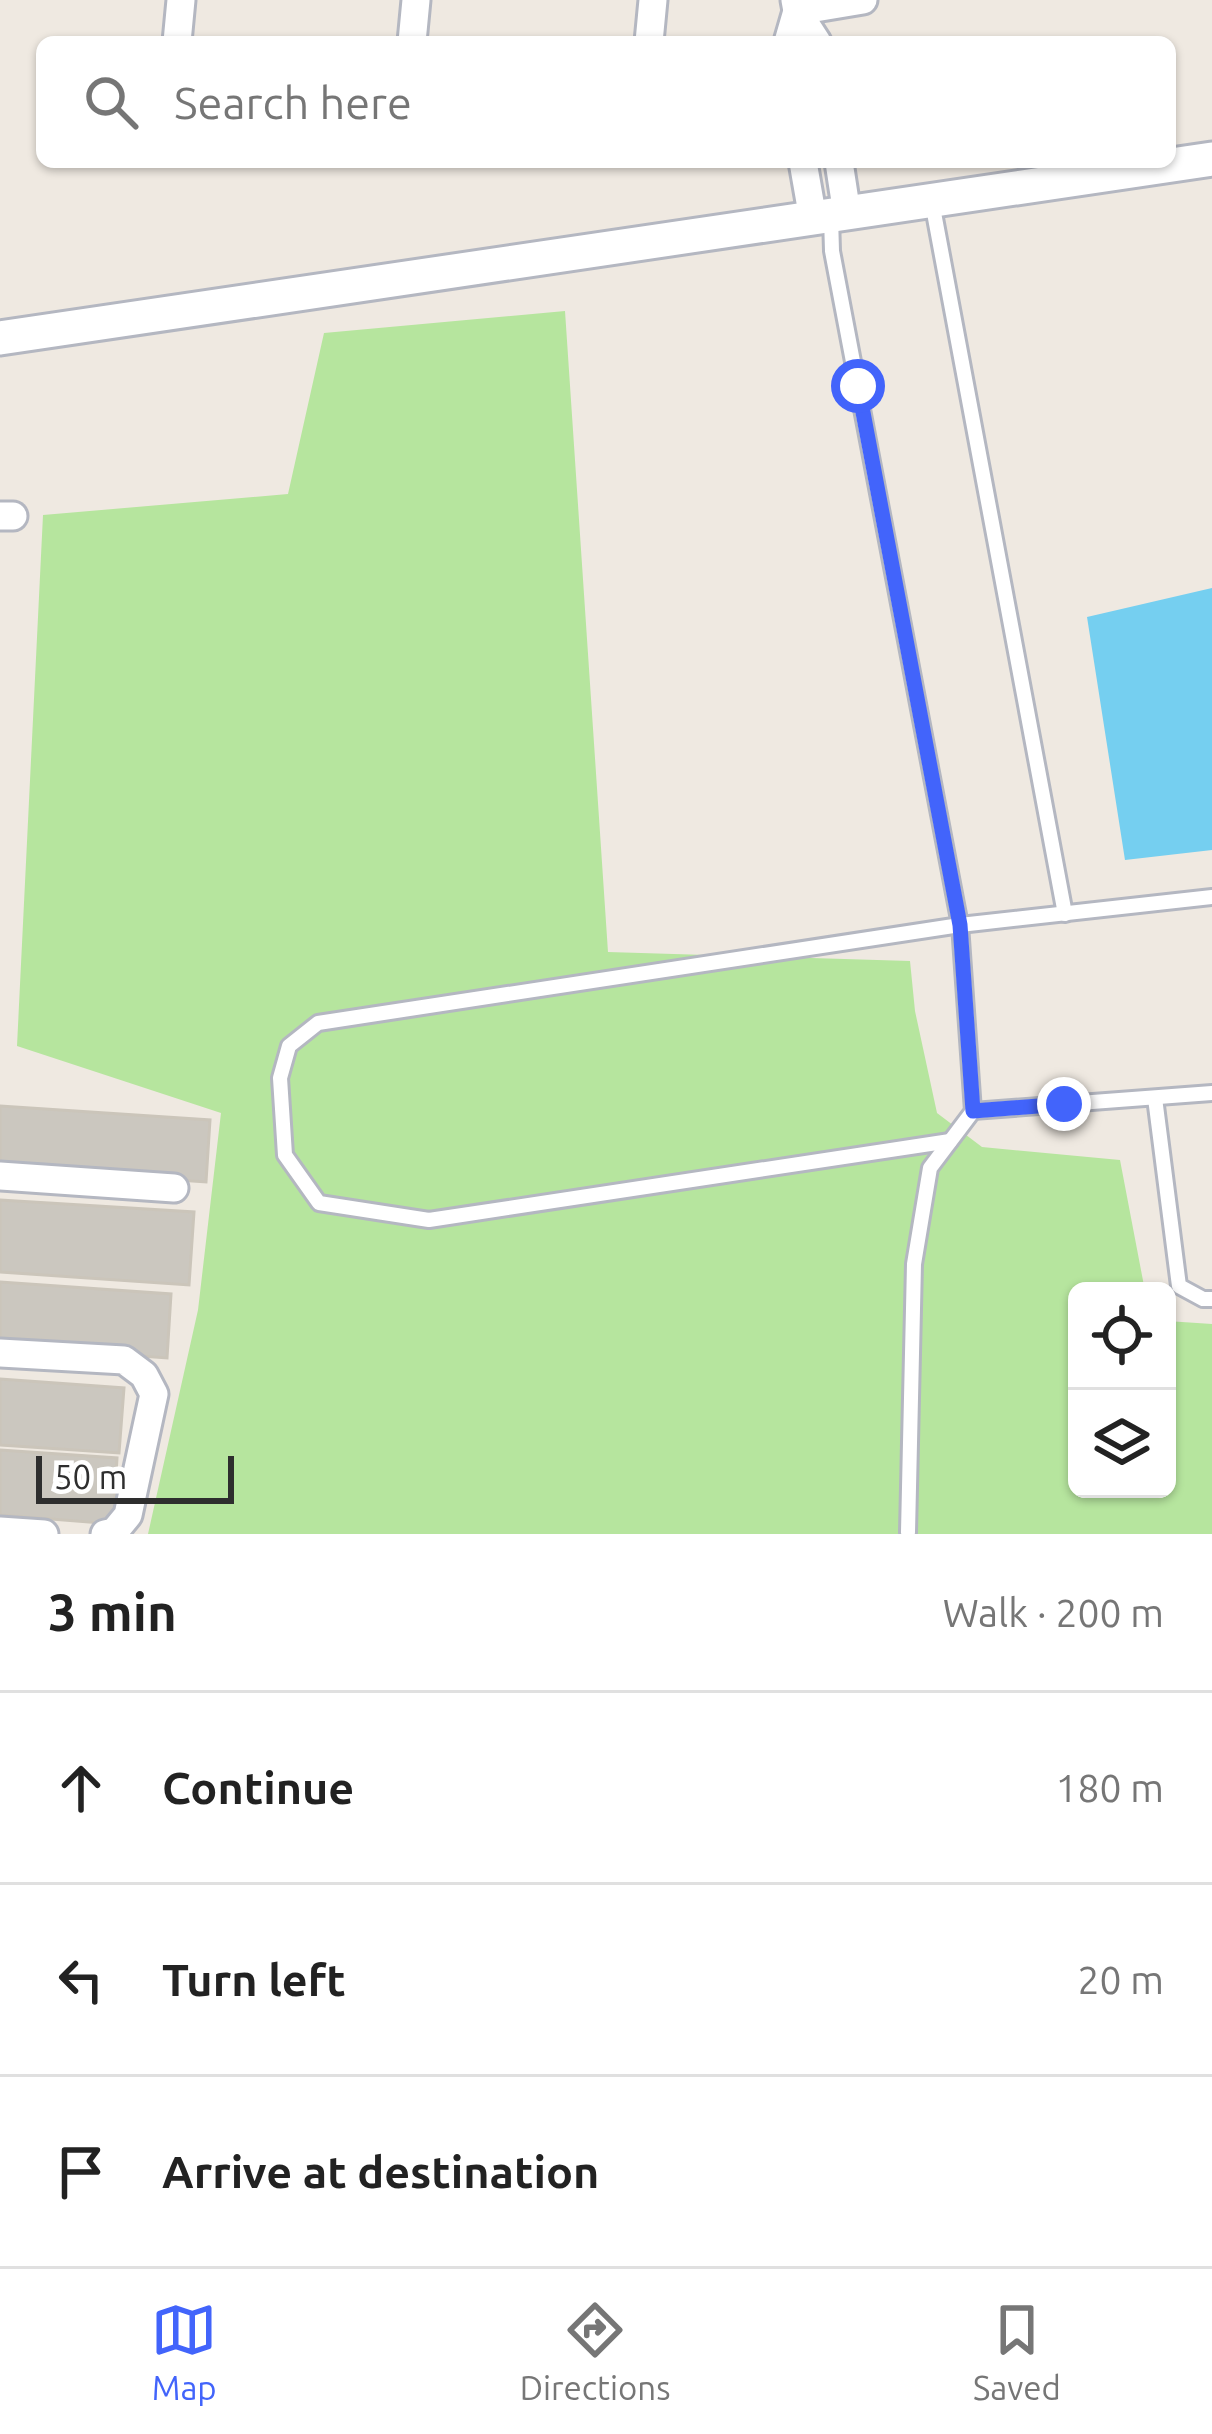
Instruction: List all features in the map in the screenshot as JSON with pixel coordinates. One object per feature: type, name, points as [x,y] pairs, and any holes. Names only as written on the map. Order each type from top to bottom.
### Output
[{"type":"street","points":[[178,36],[182,0]]},
{"type":"street","points":[[413,36],[416,0]]},
{"type":"street","points":[[650,36],[653,0]]},
{"type":"street","points":[[796,5],[863,0]]},
{"type":"street","points":[[789,36],[796,5]]},
{"type":"street","points":[[796,5],[814,36]]},
{"type":"street","points":[[1176,165],[1212,159]]},
{"type":"street","points":[[806,168],[830,217]]},
{"type":"street","points":[[830,217],[838,168]]},
{"type":"street","points":[[0,338],[1153,168]]},
{"type":"street","points":[[0,1176],[174,1188]]},
{"type":"street","points":[[0,1353],[124,1360],[144,1375],[154,1394],[128,1516],[114,1532],[105,1534]]},
{"type":"street","points":[[0,1531],[44,1534]]},
{"type":"lane","points":[[932,202],[1065,914]]},
{"type":"lane","points":[[830,217],[832,251],[960,925],[973,1111],[931,1168],[914,1264],[908,1532]]},
{"type":"lane","points":[[950,1141],[429,1220],[319,1203],[285,1155],[280,1078],[290,1046],[318,1023],[960,925],[1212,897]]},
{"type":"lane","points":[[973,1111],[1212,1093]]},
{"type":"lane","points":[[1155,1098],[1179,1286],[1212,1299]]},
{"type":"green space","points":[[565,311],[608,952],[910,961],[915,1011],[937,1113],[982,1147],[1120,1160],[1143,1282],[1068,1282],[1068,1498],[1176,1498],[1176,1322],[1212,1324],[1212,1534],[148,1534],[198,1310],[221,1113],[17,1046],[43,515],[288,494],[324,333]]},
{"type":"water","points":[[1212,588],[1212,850],[1125,860],[1087,617]]},
{"type":"building","points":[[0,1106],[210,1120],[206,1182],[0,1168]]},
{"type":"building","points":[[0,1200],[194,1212],[189,1285],[0,1272]]},
{"type":"building","points":[[0,1282],[171,1294],[167,1358],[0,1346]]},
{"type":"building","points":[[0,1379],[124,1388],[119,1453],[0,1445]]},
{"type":"building","points":[[0,1450],[117,1458],[113,1524],[0,1515]]},
{"type":"route","points":[[858,386],[960,925],[973,1111],[1064,1104]]}]
